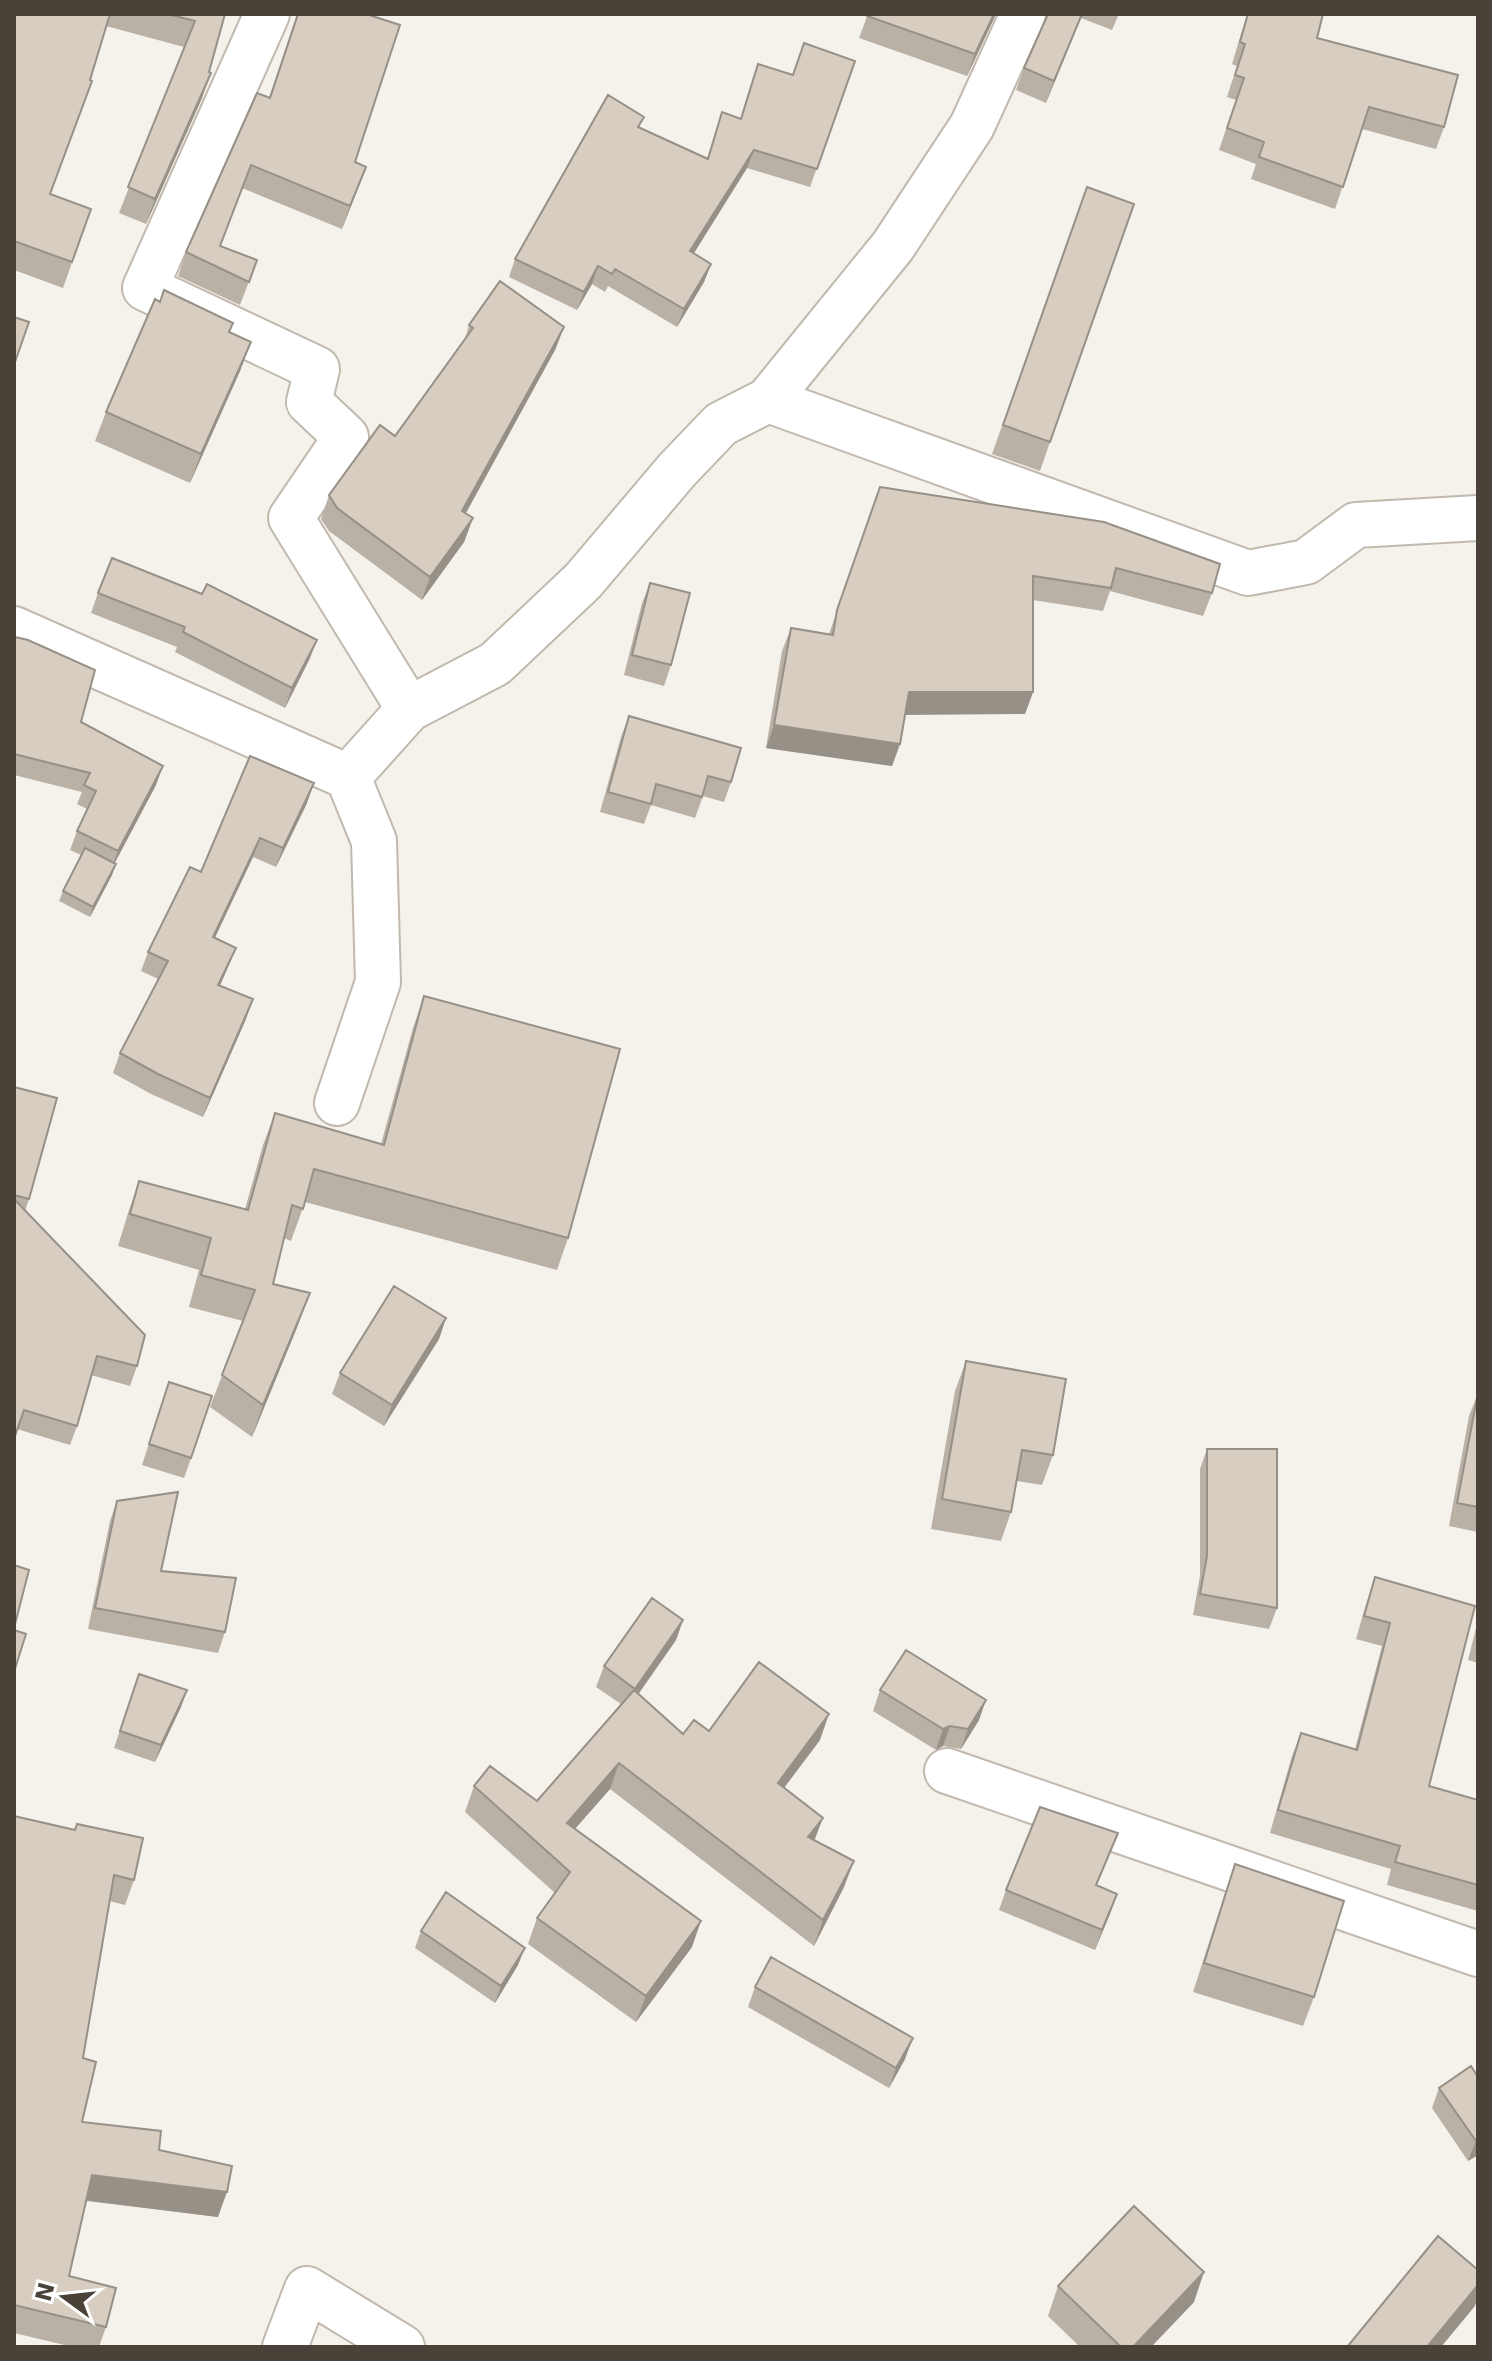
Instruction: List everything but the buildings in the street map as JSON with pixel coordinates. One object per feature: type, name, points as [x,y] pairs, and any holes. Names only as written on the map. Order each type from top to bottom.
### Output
[{"type":"street","points":[[267,14],[145,288],[317,369],[309,402],[346,437],[291,518],[409,709]]},
{"type":"street","points":[[348,777],[409,709],[495,664],[583,581],[677,470],[721,424],[768,400],[893,246],[972,126],[1023,14]]},
{"type":"street","points":[[768,400],[1248,573],[1306,562],[1356,525],[1478,518]]},
{"type":"street","points":[[14,629],[348,777],[374,841],[378,982],[337,1103]]},
{"type":"street","points":[[947,1771],[1478,1954]]},
{"type":"street","points":[[285,2347],[307,2289],[402,2347]]}]
